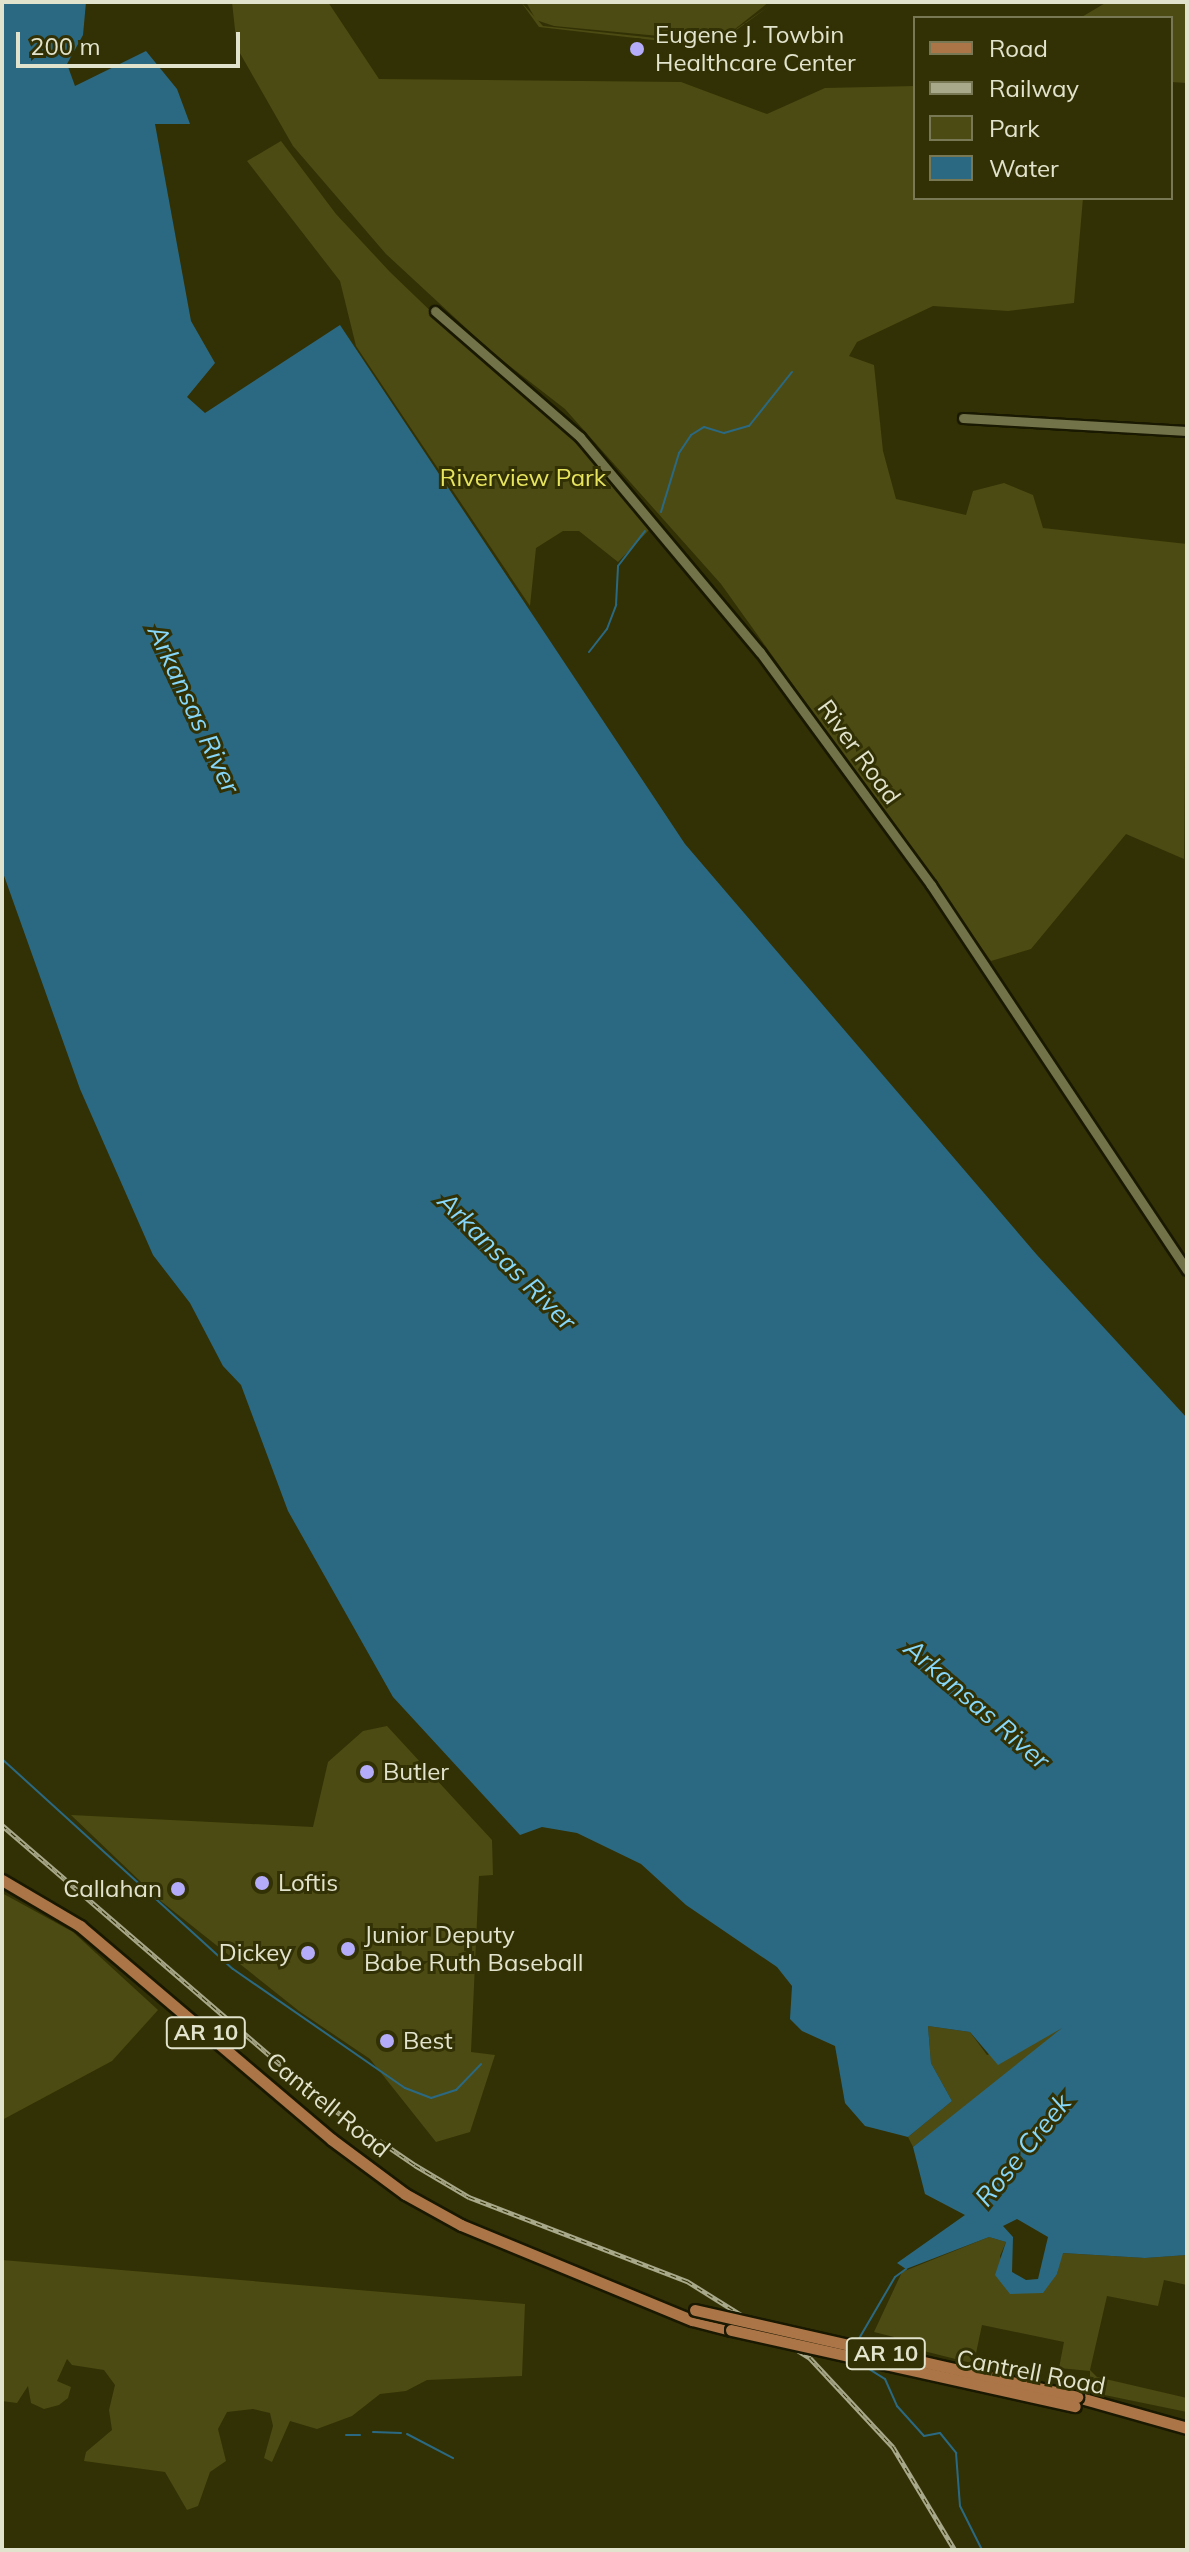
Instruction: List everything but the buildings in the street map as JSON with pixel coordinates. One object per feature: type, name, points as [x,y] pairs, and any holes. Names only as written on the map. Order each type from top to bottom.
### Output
[{"type":"main road","name":"Cantrell Road","points":[[2,1880],[80,1926],[331,2139],[405,2194],[461,2225],[661,2307],[1187,2428]]},
{"type":"street","name":"River Road","points":[[435,311],[580,437],[751,640],[931,885],[1187,1270]]},
{"type":"street","points":[[963,418],[1187,431]]},
{"type":"green space","points":[[232,2],[328,2],[379,79],[681,82],[767,114],[825,88],[913,86],[913,200],[1083,200],[1074,303],[1008,311],[933,306],[857,342],[849,356],[874,365],[883,451],[896,499],[966,515],[973,491],[1004,483],[1033,495],[1043,528],[1187,544],[1184,859],[1126,834],[1031,949],[991,961],[721,584],[565,409],[493,353],[386,254],[293,146],[237,48]]},
{"type":"green space","points":[[521,2],[543,26],[693,42],[726,36],[771,5],[728,36],[688,44],[539,27]]},
{"type":"green space","points":[[526,2],[769,2],[735,29],[701,40],[554,26],[536,20]]},
{"type":"green space","points":[[1107,2],[1187,2],[1187,83],[1173,82],[1173,16],[1083,16]]},
{"type":"green space","name":"Riverview Park","points":[[281,141],[336,214],[390,272],[469,348],[567,429],[652,527],[618,562],[579,531],[563,531],[536,548],[530,606],[356,346],[340,281],[247,161]]},
{"type":"green space","name":"Junior Deputy Babe Ruth Baseball","points":[[387,1726],[492,1840],[493,1875],[479,1876],[471,2052],[495,2055],[470,2132],[436,2142],[370,2059],[299,2011],[162,1902],[71,1815],[313,1827],[328,1762],[363,1731]]},
{"type":"green space","points":[[2,1893],[73,1932],[158,2010],[112,2061],[2,2120]]},
{"type":"green space","points":[[1065,2025],[1046,2044],[913,2147],[908,2137],[952,2101],[931,2063],[928,2026],[970,2032],[987,2055]]},
{"type":"green space","points":[[989,2237],[1006,2242],[1000,2256],[1011,2294],[1057,2274],[1062,2253],[1145,2258],[1187,2255],[1187,2285],[1164,2280],[1158,2306],[1107,2296],[1090,2370],[1097,2377],[1187,2398],[1187,2412],[1090,2392],[1090,2371],[1059,2368],[1064,2342],[982,2325],[975,2358],[1016,2368],[1015,2374],[892,2343],[894,2337],[874,2332],[902,2272]]},
{"type":"green space","points":[[2,2260],[525,2304],[522,2376],[427,2380],[406,2391],[380,2394],[352,2416],[317,2429],[290,2421],[272,2462],[264,2458],[273,2426],[270,2413],[253,2409],[227,2412],[218,2429],[226,2461],[210,2472],[198,2506],[187,2510],[165,2472],[84,2461],[86,2452],[112,2430],[109,2410],[115,2385],[104,2370],[72,2365],[67,2359],[57,2381],[71,2387],[68,2398],[59,2405],[44,2409],[31,2403],[28,2386],[17,2403],[2,2401]]},
{"type":"water","name":"Arkansas River","points":[[2,2],[86,2],[83,35],[67,64],[75,86],[146,51],[177,89],[190,124],[155,124],[191,321],[215,363],[187,397],[205,413],[340,325],[685,844],[1037,1255],[1187,1418],[1187,2255],[1145,2258],[1063,2253],[1057,2274],[1043,2293],[1010,2294],[995,2275],[1006,2242],[989,2237],[906,2269],[897,2263],[965,2215],[925,2194],[913,2147],[1062,2028],[998,2065],[970,2032],[928,2026],[931,2063],[952,2101],[908,2137],[865,2126],[845,2103],[835,2046],[802,2031],[790,2019],[792,1986],[777,1967],[686,1905],[641,1864],[577,1833],[542,1827],[520,1835],[393,1697],[288,1511],[241,1385],[223,1366],[190,1303],[153,1255],[80,1089],[2,870]],"holes":[[[1017,2219],[1048,2237],[1038,2279],[1026,2280],[1012,2272],[1013,2237],[1003,2226]]]},
{"type":"waterway","points":[[661,512],[679,453],[691,435],[704,427],[724,433],[749,426],[792,372]]},
{"type":"waterway","points":[[589,652],[607,629],[616,605],[618,566],[645,531]]},
{"type":"waterway","points":[[2,1759],[233,1969],[405,2088],[431,2098],[456,2090],[481,2064]]},
{"type":"waterway","name":"Rose Creek","points":[[857,2342],[895,2277],[906,2269]]},
{"type":"waterway","name":"Rose Creek","points":[[861,2364],[885,2379],[897,2406],[924,2436],[940,2433],[956,2453],[960,2506],[982,2550]]},
{"type":"waterway","points":[[373,2432],[401,2433]]},
{"type":"waterway","points":[[407,2434],[453,2458]]},
{"type":"waterway","points":[[346,2435],[360,2435]]},
{"type":"railway","points":[[2,1825],[330,2107],[415,2165],[469,2197],[687,2281],[810,2358],[893,2447],[955,2550]]},
{"type":"place","name":"Eugene J. Towbin Healthcare Center","points":[[637,49]]},
{"type":"place","name":"Butler","points":[[367,1772]]},
{"type":"place","name":"Loftis","points":[[262,1883]]},
{"type":"place","name":"Callahan","points":[[178,1889]]},
{"type":"place","name":"Junior Deputy Babe Ruth Baseball","points":[[348,1949]]},
{"type":"place","name":"Dickey","points":[[308,1953]]},
{"type":"place","name":"Best","points":[[387,2041]]}]
